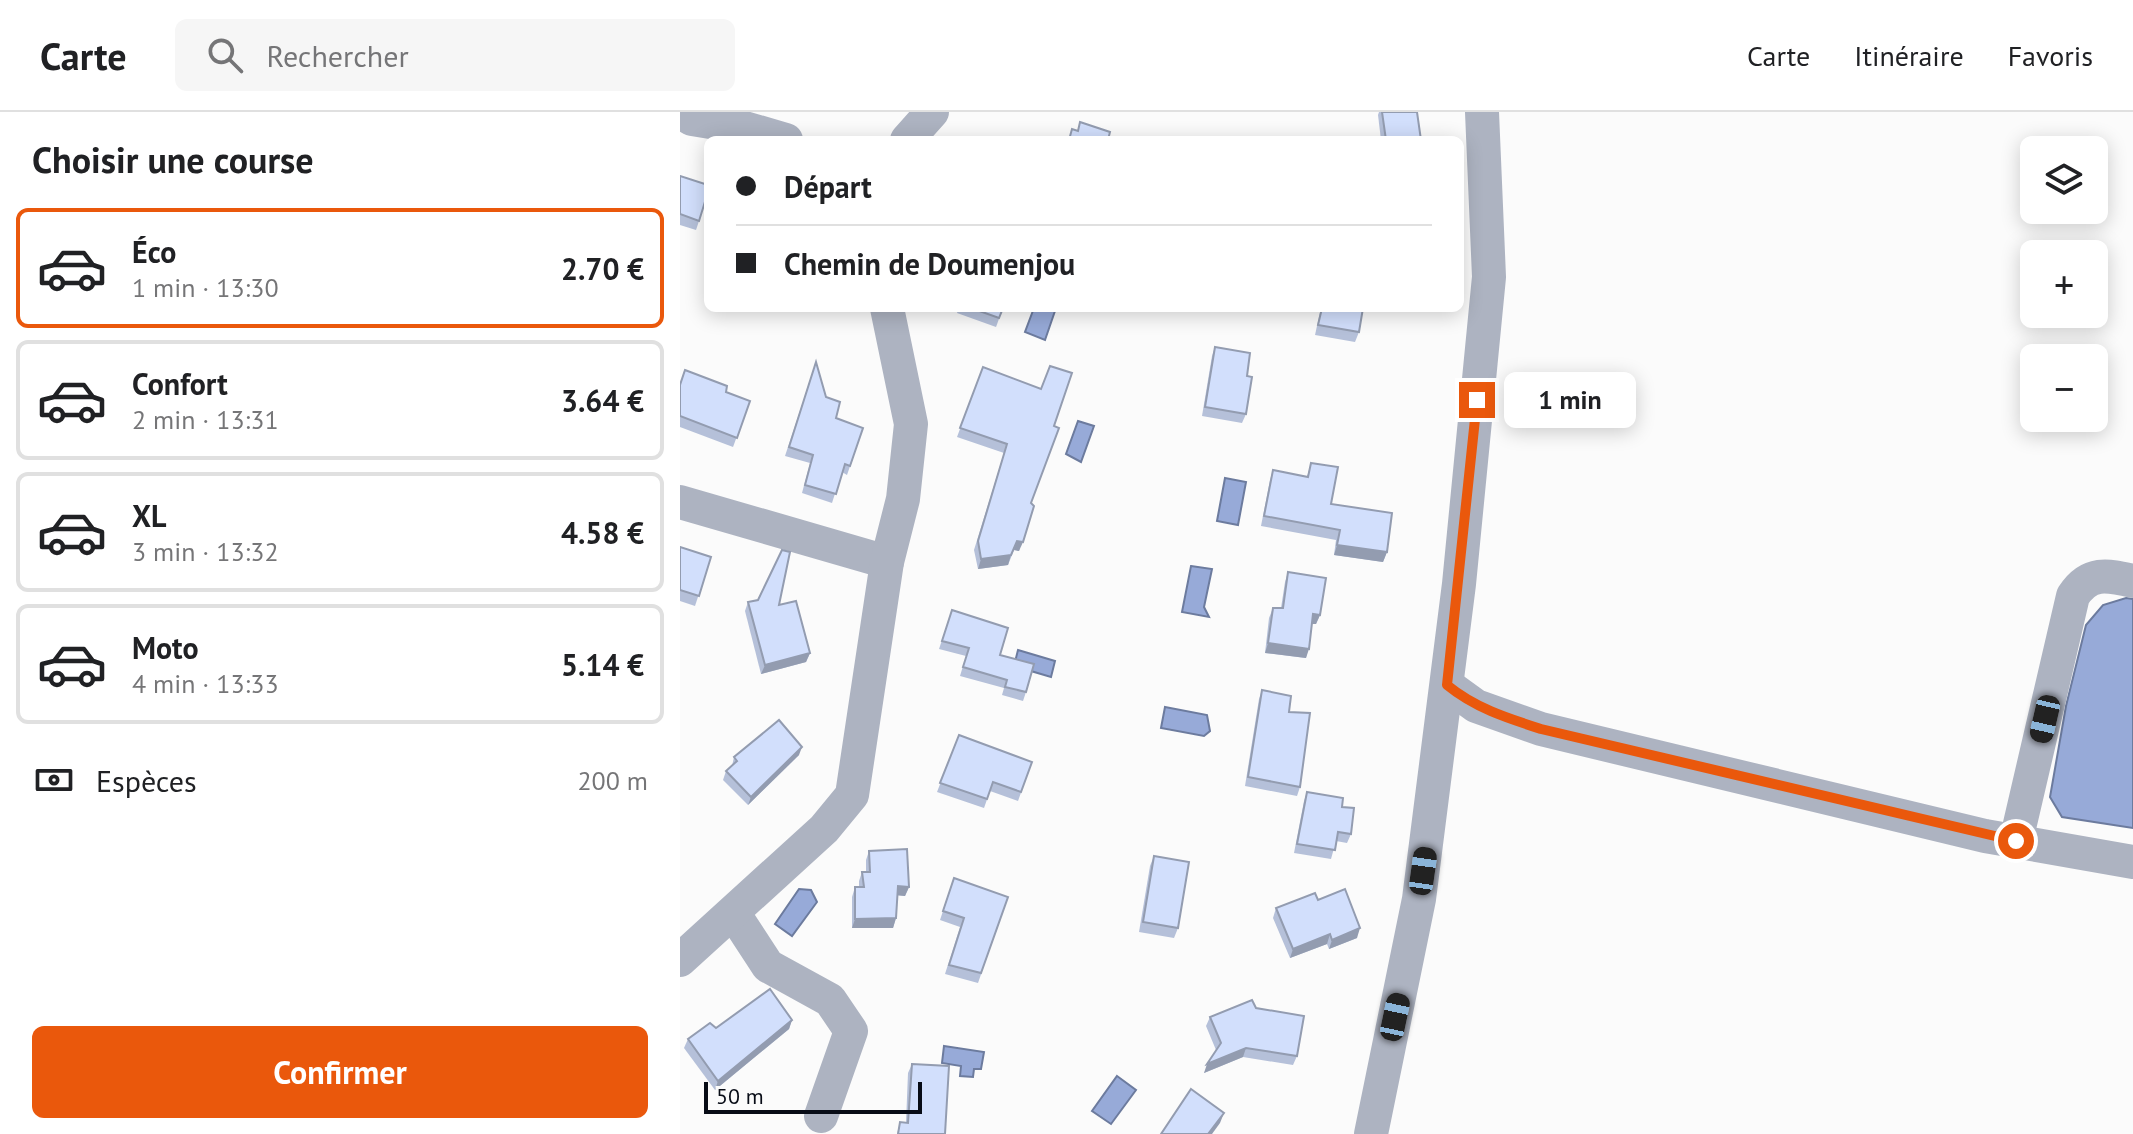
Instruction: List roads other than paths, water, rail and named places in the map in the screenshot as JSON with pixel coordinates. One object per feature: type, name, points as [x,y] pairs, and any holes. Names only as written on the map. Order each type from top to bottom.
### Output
[{"type":"street","points":[[680,112],[692,119],[772,136]]},
{"type":"street","points":[[911,136],[932,112]]},
{"type":"street","points":[[1371,1134],[1419,899],[1447,685],[1489,277],[1482,112]]},
{"type":"street","points":[[680,960],[824,829],[852,795],[887,562],[903,499],[911,424],[888,312]]},
{"type":"street","points":[[680,502],[887,562]]},
{"type":"street","points":[[2016,841],[2073,596],[2085,580],[2094,576],[2133,581]]},
{"type":"street","points":[[1447,685],[1476,706],[1541,729],[2016,841],[2133,862]]},
{"type":"street","points":[[734,914],[768,966],[830,1000],[851,1031],[821,1116]]},
{"type":"water","points":[[1032,312],[1055,312],[1045,340],[1025,332]]},
{"type":"water","points":[[1078,421],[1094,426],[1081,462],[1066,454]]},
{"type":"water","points":[[1225,478],[1246,482],[1238,525],[1217,521]]},
{"type":"water","points":[[1191,566],[1212,569],[1204,607],[1209,617],[1182,612]]},
{"type":"water","points":[[2133,599],[2133,828],[2062,817],[2050,797],[2066,706],[2086,625],[2103,605]]},
{"type":"water","points":[[1018,650],[1055,661],[1051,677],[1014,666]]},
{"type":"water","points":[[1165,707],[1207,715],[1210,731],[1204,736],[1161,728]]},
{"type":"water","points":[[799,889],[811,890],[817,902],[792,936],[775,924]]},
{"type":"water","points":[[944,1046],[984,1052],[981,1069],[974,1069],[973,1077],[960,1076],[961,1066],[942,1063]]},
{"type":"water","points":[[1117,1076],[1136,1090],[1111,1124],[1092,1111]]}]
